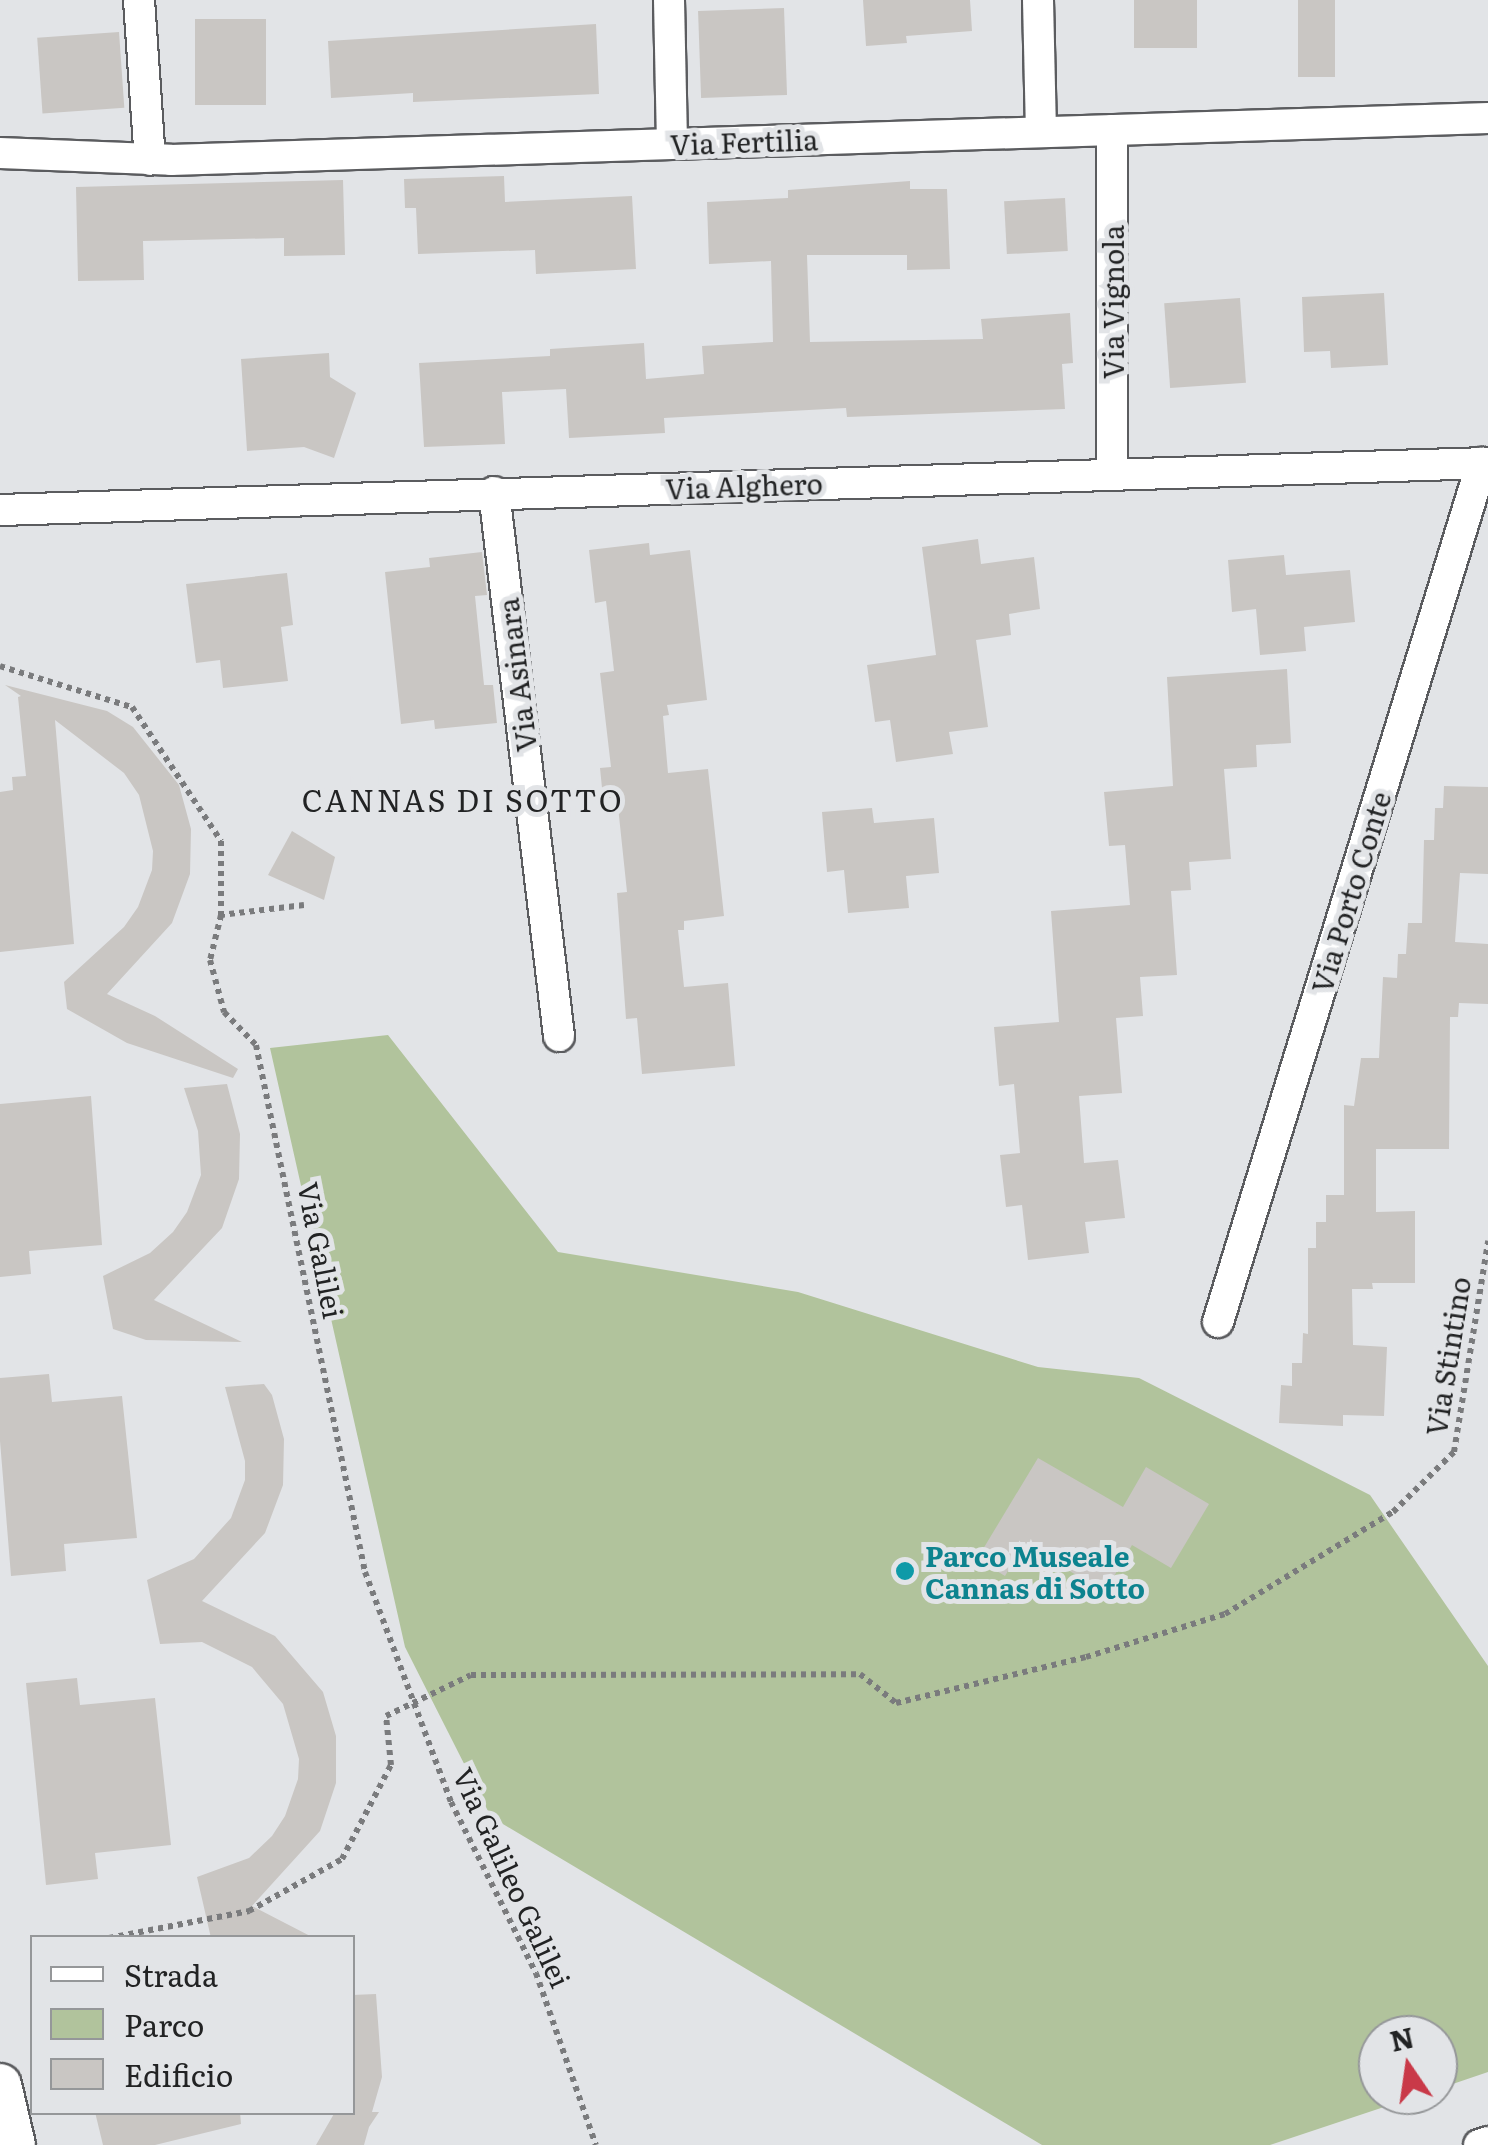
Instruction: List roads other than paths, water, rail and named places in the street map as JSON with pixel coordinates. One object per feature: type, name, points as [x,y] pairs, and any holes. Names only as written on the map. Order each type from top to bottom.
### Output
[{"type":"street","points":[[139,0],[150,160]]},
{"type":"street","points":[[669,0],[672,144]]},
{"type":"street","points":[[1038,0],[1041,132]]},
{"type":"street","name":"Via Fertilia","points":[[0,153],[150,160],[1488,118]]},
{"type":"street","name":"Via Vignola","points":[[1112,130],[1112,475]]},
{"type":"street","name":"Via Alghero","points":[[0,510],[1485,463]]},
{"type":"street","name":"Via Porto Conte","points":[[1218,1322],[1485,463]]},
{"type":"street","name":"Via Asinara","points":[[494,492],[559,1036]]},
{"type":"street","points":[[0,2085],[14,2145]]},
{"type":"street","points":[[1479,2145],[1488,2142]]},
{"type":"place","name":"Parco Museale Cannas di Sotto","points":[[905,1571]]},
{"type":"district","name":"CANNAS DI SOTTO","points":[[463,799]]}]
